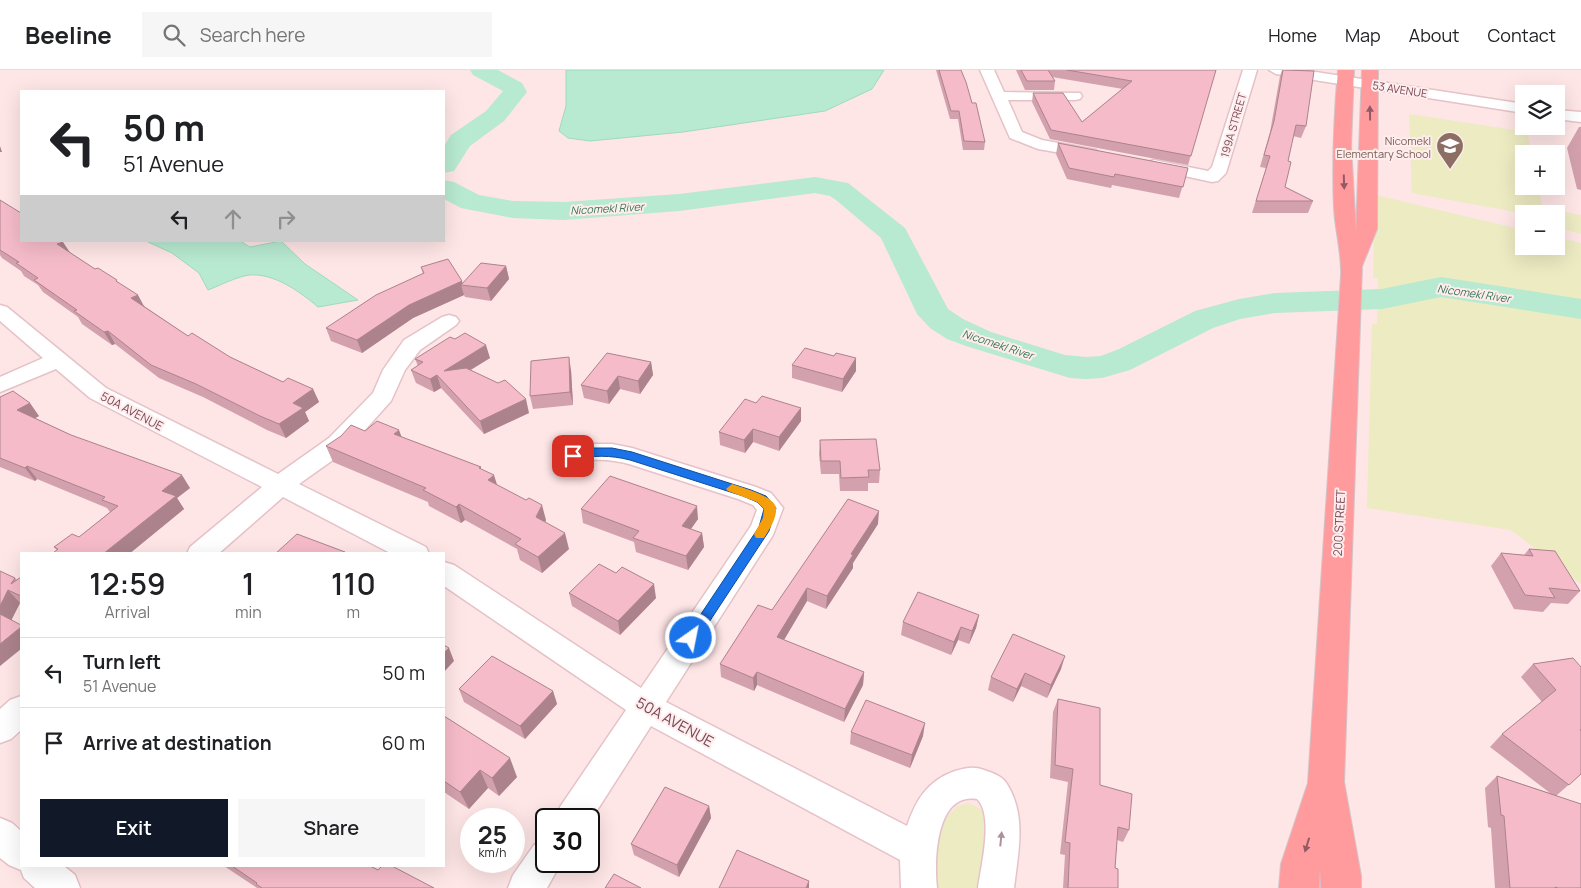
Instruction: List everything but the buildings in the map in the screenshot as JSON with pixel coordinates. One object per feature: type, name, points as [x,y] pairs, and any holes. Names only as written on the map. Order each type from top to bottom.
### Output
[{"type":"main road","name":"200 STREET","points":[[1342,888],[1326,782],[1353,270],[1345,225],[1342,136],[1346,75]]},
{"type":"main road","name":"200 STREET","points":[[1353,270],[1367,229],[1370,77]]},
{"type":"main road","name":"200 STREET","points":[[1299,888],[1301,864],[1326,782]]},
{"type":"street","points":[[987,70],[1016,135],[1038,144],[1103,156]]},
{"type":"street","name":"199A STREET","points":[[1140,163],[1212,177],[1220,169],[1250,70]]},
{"type":"street","name":"53 AVENUE","points":[[1276,70],[1370,77],[1515,106]]},
{"type":"street","points":[[998,96],[1075,96]]},
{"type":"street","points":[[1565,115],[1581,117]]},
{"type":"street","name":"50A AVENUE","points":[[0,311],[98,394],[412,552]]},
{"type":"street","points":[[202,552],[295,473],[338,444],[383,396],[394,370],[412,345],[449,322]]},
{"type":"street","points":[[0,385],[57,360]]},
{"type":"street","points":[[573,456],[591,452],[612,452],[632,456],[747,493],[762,499],[770,508],[764,528],[579,808]]},
{"type":"street","name":"50A AVENUE","points":[[445,573],[622,692],[919,851]]},
{"type":"street","points":[[0,729],[20,711]]},
{"type":"street","points":[[919,888],[919,851],[931,810],[942,794],[957,784],[971,783],[989,788],[998,800],[1003,822],[996,888]]},
{"type":"street","points":[[0,835],[20,852]]},
{"type":"street","points":[[38,867],[62,888]]},
{"type":"street","points":[[526,888],[536,873]]},
{"type":"shaded area","points":[[566,70],[884,70],[872,89],[825,111],[683,132],[590,141],[568,138],[559,131],[566,106]]},
{"type":"shaded area","points":[[1409,114],[1515,130],[1515,135],[1528,135],[1530,145],[1515,145],[1515,195],[1540,195],[1542,205],[1515,205],[1515,212],[1412,193]]},
{"type":"shaded area","points":[[1375,195],[1515,228],[1515,255],[1565,255],[1565,239],[1581,243],[1581,584],[1511,530],[1367,508],[1372,324],[1377,324],[1378,278],[1373,278]]},
{"type":"shaded area","points":[[1565,212],[1581,215],[1581,234],[1565,230]]},
{"type":"shaded area","points":[[148,242],[242,242],[250,247],[282,242],[305,264],[358,300],[318,307],[286,284],[258,275],[239,277],[208,290],[199,273],[172,253]]},
{"type":"shaded area","points":[[968,803],[981,809],[989,818],[982,888],[937,888],[932,877],[941,824],[957,806]]},
{"type":"waterway","name":"Nicomekl River","points":[[445,164],[460,141],[495,116],[515,92],[514,88],[481,70]]},
{"type":"waterway","name":"Nicomekl River","points":[[445,189],[471,202],[513,209],[564,211],[679,203],[815,185],[838,189],[894,234],[934,314],[942,321],[978,339],[1070,367],[1086,368],[1117,362],[1207,318],[1257,305],[1382,299],[1441,287],[1581,309]]},
{"type":"slow traffic","points":[[732,489],[762,499],[770,508],[769,518],[760,534]]},
{"type":"place","name":"Nicomekl Elementary School","points":[[1450,170]]},
{"type":"route","points":[[573,456],[591,452],[612,452],[632,456],[747,493],[762,499],[770,508],[769,518],[764,528],[691,638]]}]
